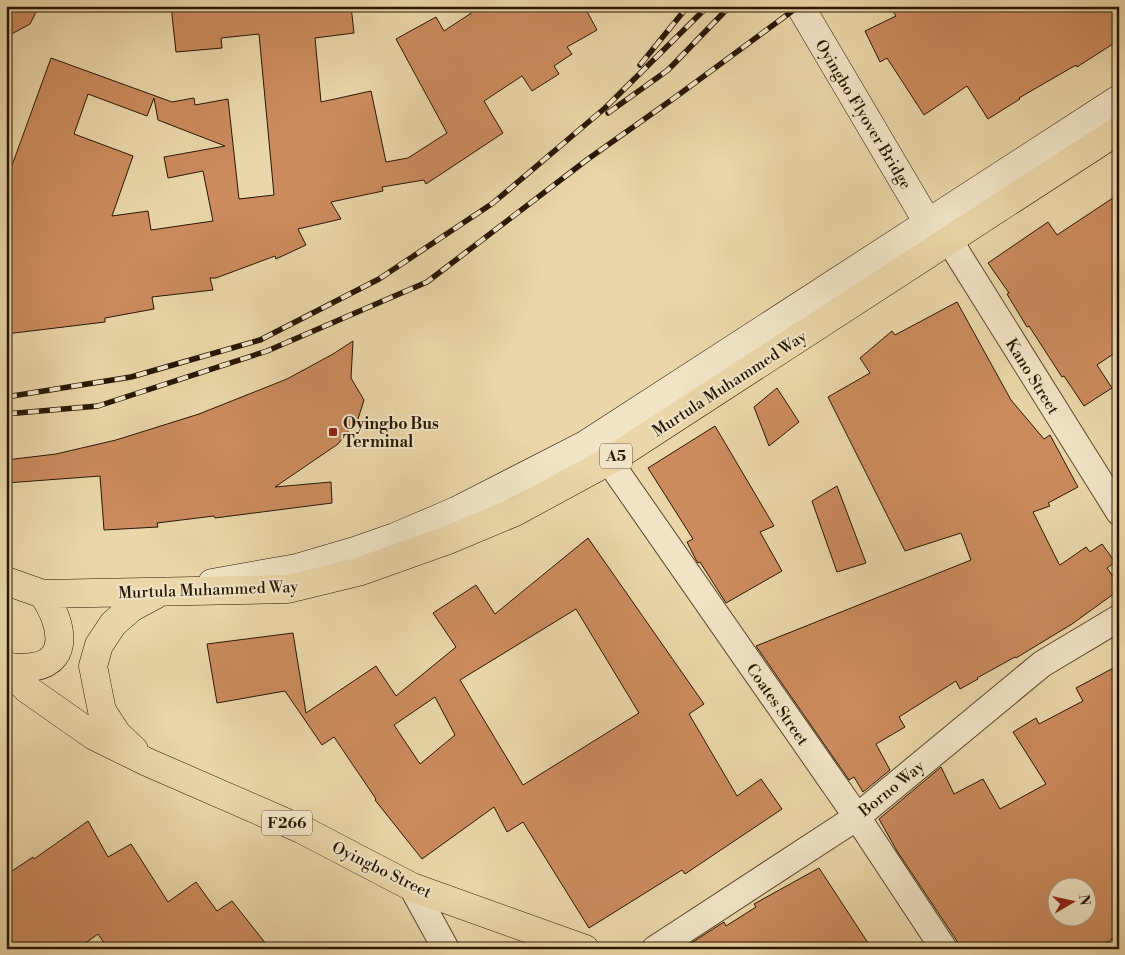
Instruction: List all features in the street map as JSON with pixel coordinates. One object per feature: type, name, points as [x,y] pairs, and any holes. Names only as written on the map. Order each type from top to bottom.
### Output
[{"type":"highway","name":"Murtula Muhammed Way","points":[[44,594],[288,589],[358,572],[448,540],[515,512],[609,461],[1119,130]]},
{"type":"highway","name":"A5","points":[[6,580],[44,594]]},
{"type":"highway","name":"F266","points":[[147,762],[117,734],[102,711],[93,666],[99,646],[114,624],[131,608],[160,592]]},
{"type":"highway","points":[[6,667],[17,669],[37,666],[49,662],[56,655],[60,632],[52,608],[44,594]]},
{"type":"highway","name":"Oyingbo Street","points":[[6,667],[27,689],[94,736],[147,762],[303,830],[412,886],[585,949]]},
{"type":"street","name":"Oyingbo Flyover Bridge","points":[[800,6],[928,223]]},
{"type":"street","points":[[160,592],[297,568],[355,551],[395,537],[456,511],[585,445],[1119,99]]},
{"type":"street","name":"Kano Street","points":[[950,240],[1119,512]]},
{"type":"street","name":"Coates Street","points":[[609,461],[857,816],[944,949]]},
{"type":"street","name":"Borno Way","points":[[655,949],[857,816],[1042,664],[1119,618]]},
{"type":"street","points":[[412,886],[446,949]]},
{"type":"building","points":[[6,6],[39,6],[30,24],[6,37]]},
{"type":"building","points":[[171,6],[351,6],[354,33],[315,38],[321,102],[371,91],[386,162],[408,158],[447,133],[396,39],[436,17],[444,31],[482,6],[584,6],[597,30],[567,47],[572,54],[554,66],[559,74],[532,91],[522,76],[484,101],[503,133],[426,184],[424,180],[382,187],[383,191],[331,202],[341,219],[298,229],[306,245],[276,259],[275,256],[216,278],[210,278],[213,290],[152,297],[154,309],[105,318],[105,322],[6,334],[6,182],[51,58],[172,102],[194,98],[195,105],[228,99],[239,199],[274,195],[259,34],[221,38],[222,48],[176,52]],"holes":[[[88,94],[147,116],[154,98],[158,120],[225,146],[164,157],[168,178],[203,171],[213,221],[151,230],[148,211],[112,216],[133,156],[74,134]]]},
{"type":"building","points":[[889,6],[1119,6],[1119,40],[1077,67],[1076,65],[1019,98],[988,119],[967,86],[924,115],[887,58],[880,62],[865,31],[896,16]]},
{"type":"building","points":[[1119,194],[1119,350],[1097,365],[1112,388],[1084,406],[1064,376],[1062,377],[1029,326],[1027,327],[1007,294],[1009,293],[988,263],[1048,222],[1057,235]]},
{"type":"building","points":[[957,302],[1011,400],[1044,439],[1050,435],[1078,487],[1048,503],[1050,506],[1033,512],[1059,564],[1086,547],[1090,552],[1102,544],[1115,562],[1107,568],[1119,585],[1119,590],[1072,624],[1016,658],[960,689],[956,681],[899,717],[905,727],[876,744],[890,770],[863,792],[854,777],[849,780],[756,646],[971,560],[961,533],[905,551],[828,397],[870,373],[860,358],[892,331],[895,335]]},
{"type":"building","points":[[353,341],[351,378],[364,400],[358,419],[338,444],[275,487],[331,482],[332,503],[215,518],[214,516],[157,523],[158,527],[104,530],[100,476],[6,483],[6,460],[56,454],[116,440],[199,414],[287,379]]},
{"type":"building","points":[[777,388],[799,422],[769,446],[754,407]]},
{"type":"building","points":[[715,426],[774,526],[760,532],[782,571],[726,603],[700,562],[698,563],[696,560],[687,542],[693,539],[648,468]]},
{"type":"building","points":[[837,486],[866,563],[837,572],[812,501]]},
{"type":"building","points":[[588,538],[704,704],[689,714],[737,796],[761,779],[782,809],[685,874],[682,870],[589,928],[523,822],[507,832],[494,807],[422,859],[375,800],[334,737],[322,745],[285,691],[217,703],[207,644],[293,633],[306,713],[376,666],[396,696],[456,647],[433,613],[476,585],[495,614]],"holes":[[[576,609],[639,713],[523,785],[460,680]],[[435,697],[455,735],[420,764],[394,725]]]},
{"type":"building","points":[[1119,665],[1119,934],[1098,949],[959,949],[957,941],[897,851],[879,819],[941,767],[954,794],[983,779],[1000,809],[1046,784],[1013,732],[1036,718],[1039,724],[1083,701],[1076,688]]},
{"type":"building","points":[[88,821],[108,857],[131,844],[168,902],[196,882],[217,911],[232,901],[270,949],[108,949],[98,934],[77,949],[6,949],[6,875],[33,857],[34,859]]},
{"type":"building","points":[[819,868],[872,949],[696,949],[691,943],[724,922],[726,926],[756,907],[754,904]]},
{"type":"railway","points":[[640,65],[688,6]]},
{"type":"railway","points":[[6,397],[131,377],[260,340],[379,279],[493,203],[605,108],[708,6]]},
{"type":"railway","points":[[608,113],[668,70],[730,6]]},
{"type":"railway","points":[[6,414],[98,406],[267,351],[427,282],[588,159],[799,6]]},
{"type":"place","name":"Oyingbo Bus Terminal","points":[[333,432]]}]
